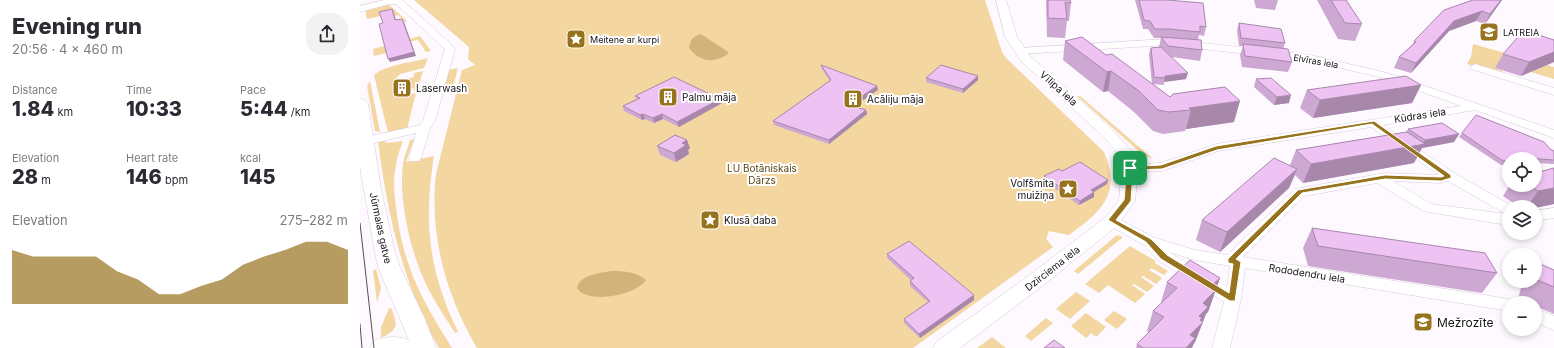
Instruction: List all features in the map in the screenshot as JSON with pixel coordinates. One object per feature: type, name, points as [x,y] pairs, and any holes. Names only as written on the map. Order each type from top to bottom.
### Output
[{"type":"main road","name":"Jūrmalas gatve","points":[[360,103],[372,189],[385,253],[389,267],[413,319],[424,348]]},
{"type":"main road","points":[[382,348],[392,346],[404,348]]},
{"type":"street","name":"Vīlipa iela","points":[[1001,0],[1011,37],[1026,58],[1109,134],[1125,153],[1130,168]]},
{"type":"street","points":[[360,9],[390,1],[401,3],[450,49],[429,121],[424,128],[415,158]]},
{"type":"street","name":"Elvīras iela","points":[[1021,51],[1167,42],[1286,55],[1335,63],[1387,76],[1554,134]]},
{"type":"street","points":[[1475,67],[1554,92]]},
{"type":"street","name":"Kūdras iela","points":[[1130,168],[1162,167],[1216,148],[1476,107]]},
{"type":"street","points":[[1374,122],[1449,176],[1502,206]]},
{"type":"street","points":[[366,141],[424,128]]},
{"type":"street","name":"Dzirciema iela","points":[[944,348],[1029,286],[1112,220],[1127,201],[1130,168]]},
{"type":"street","points":[[1221,348],[1233,299],[1234,262],[1300,192],[1379,178],[1441,179],[1449,176]]},
{"type":"street","points":[[1379,178],[1428,208],[1502,219]]},
{"type":"street","points":[[1542,215],[1554,213]]},
{"type":"street","name":"Rododendru iela","points":[[1112,220],[1148,241],[1195,255],[1502,304]]},
{"type":"street","points":[[1148,241],[1164,257],[1233,299]]},
{"type":"street","points":[[1542,318],[1554,323]]},
{"type":"green space","name":"LU Botāniskais Dārzs","points":[[414,0],[985,0],[1002,52],[1006,58],[1104,152],[1111,179],[1109,191],[1099,210],[1080,227],[1069,235],[1049,231],[1046,239],[1053,247],[913,348],[477,348],[457,307],[442,264],[435,219],[434,197],[436,174],[462,70],[475,65],[468,59],[469,47]]},
{"type":"green space","points":[[388,4],[407,21],[405,22],[398,15],[395,16],[394,13],[367,19],[365,9]]},
{"type":"green space","points":[[420,36],[431,51],[426,52],[418,40],[386,47],[387,53],[374,56],[373,49]]},
{"type":"green space","points":[[1473,44],[1554,67],[1554,79],[1500,63],[1495,68],[1503,71],[1500,73],[1467,64],[1471,57]]},
{"type":"green space","points":[[428,58],[424,68],[400,74],[395,79],[397,86],[395,87],[397,97],[416,93],[407,129],[388,133],[374,75],[392,66]]},
{"type":"green space","points":[[458,68],[453,87],[442,89],[447,70]]},
{"type":"green space","points":[[423,71],[417,90],[414,91],[413,88],[409,89],[406,79],[414,77],[414,73]]},
{"type":"green space","points":[[370,81],[380,132],[375,131],[367,86]]},
{"type":"green space","points":[[1077,96],[1080,96],[1153,159],[1142,154]]},
{"type":"green space","points":[[382,139],[387,143],[403,141],[396,162],[394,186],[395,202],[403,247],[415,281],[431,313],[452,348],[439,348],[426,324],[406,274],[398,248],[386,195],[378,141]]},
{"type":"green space","points":[[414,139],[406,162],[434,156],[429,203],[431,246],[440,288],[458,332],[455,333],[424,280],[412,248],[408,230],[402,179],[405,155],[410,140]]},
{"type":"green space","points":[[1117,235],[1123,237],[1078,274],[1074,271]]},
{"type":"green space","points":[[1130,246],[1156,261],[1155,263],[1168,271],[1164,275],[1151,268],[1149,270],[1162,278],[1156,284],[1143,276],[1141,277],[1154,286],[1147,292],[1134,284],[1132,285],[1145,294],[1135,303],[1108,285],[1099,293],[1085,284]]},
{"type":"green space","points":[[376,269],[381,288],[377,302],[373,271]]},
{"type":"green space","points":[[1076,292],[1090,301],[1070,319],[1056,309]]},
{"type":"green space","points":[[389,308],[391,308],[396,323],[391,332],[381,338],[381,327]]},
{"type":"green space","points":[[1114,311],[1127,319],[1117,329],[1104,320]]},
{"type":"green space","points":[[1086,313],[1106,327],[1096,337],[1091,333],[1086,338],[1071,326]]},
{"type":"green space","points":[[1046,318],[1053,323],[1031,341],[1025,336]]},
{"type":"green space","points":[[992,337],[1006,348],[977,348]]},
{"type":"shaded area","points":[[701,34],[728,52],[728,54],[717,59],[707,60],[702,59],[693,53],[689,48],[690,43],[692,39]]},
{"type":"shaded area","points":[[612,271],[634,274],[646,280],[633,290],[612,296],[591,296],[582,293],[577,288],[579,283],[586,277]]},
{"type":"building","points":[[1048,0],[1070,0],[1071,3],[1065,2],[1067,19],[1048,18]]},
{"type":"building","points":[[1139,0],[1167,0],[1203,3],[1206,27],[1200,26],[1200,32],[1155,29],[1150,21],[1144,20]]},
{"type":"building","points":[[1331,0],[1346,0],[1362,24],[1345,23]]},
{"type":"building","points":[[1473,0],[1501,0],[1490,14],[1482,11],[1454,21],[1416,63],[1399,57],[1416,42],[1414,41],[1444,10]]},
{"type":"building","points":[[392,9],[395,20],[402,19],[414,52],[388,59],[379,24],[383,23],[379,12]]},
{"type":"building","points":[[1239,23],[1281,29],[1285,43],[1241,38]]},
{"type":"building","points":[[1524,30],[1554,40],[1554,52],[1529,62],[1503,54]]},
{"type":"building","points":[[1082,37],[1106,55],[1112,54],[1170,97],[1173,94],[1225,87],[1240,101],[1189,108],[1191,110],[1168,112],[1158,110],[1139,91],[1111,71],[1107,72],[1065,41]]},
{"type":"building","points":[[1161,37],[1201,40],[1202,50],[1168,46]]},
{"type":"building","points":[[1243,44],[1288,49],[1292,62],[1245,56]]},
{"type":"building","points":[[1161,47],[1188,73],[1165,76],[1165,78],[1154,77],[1151,48]]},
{"type":"building","points":[[821,65],[877,86],[849,105],[866,110],[829,140],[773,121],[831,80]]},
{"type":"building","points":[[941,65],[978,76],[963,89],[926,78]]},
{"type":"building","points":[[1406,76],[1421,85],[1320,100],[1307,90]]},
{"type":"building","points":[[674,77],[720,99],[677,122],[662,114],[653,118],[643,114],[640,115],[623,106],[640,98],[635,96]]},
{"type":"building","points":[[1271,78],[1291,95],[1277,97],[1256,79]]},
{"type":"building","points":[[1476,115],[1544,142],[1554,151],[1554,160],[1542,159],[1542,152],[1502,152],[1502,160],[1462,133]]},
{"type":"building","points":[[1442,123],[1459,134],[1425,140],[1408,129]]},
{"type":"building","points":[[1407,132],[1425,144],[1311,164],[1296,150]]},
{"type":"building","points":[[675,135],[687,140],[682,143],[686,145],[674,153],[657,146]]},
{"type":"building","points":[[1274,158],[1297,169],[1227,232],[1202,220]]},
{"type":"building","points":[[1080,162],[1108,180],[1091,190],[1094,192],[1080,201],[1044,176],[1059,169],[1062,171]]},
{"type":"building","points":[[1554,168],[1554,188],[1542,190],[1542,171]]},
{"type":"building","points":[[1312,228],[1485,253],[1497,273],[1318,246]]},
{"type":"building","points":[[909,241],[974,295],[919,334],[904,319],[930,301],[910,281],[914,278],[887,254]]},
{"type":"building","points":[[1190,260],[1220,278],[1211,286],[1214,288],[1212,290],[1215,291],[1203,303],[1208,307],[1199,316],[1202,318],[1200,320],[1203,322],[1190,335],[1195,338],[1186,348],[1143,348],[1137,344],[1164,317],[1153,311],[1177,288],[1167,282]]},
{"type":"building","points":[[1542,265],[1554,270],[1554,287],[1542,282]]},
{"type":"building","points":[[1054,340],[1065,348],[1044,348]]},
{"type":"tram line","points":[[360,223],[374,348]]},
{"type":"tram line","points":[[360,324],[362,348]]},
{"type":"place","name":"LATREIA","points":[[1489,32]]},
{"type":"place","name":"Meitene ar kurpi","points":[[576,39]]},
{"type":"place","name":"Laserwash","points":[[402,88]]},
{"type":"place","name":"Palmu māja","points":[[668,97]]},
{"type":"place","name":"Acāliju māja","points":[[853,99]]},
{"type":"place","name":"Volfšmita muižiņa","points":[[1068,189]]},
{"type":"place","name":"Klusā daba","points":[[710,220]]},
{"type":"place","name":"Mežrozīte","points":[[1423,322]]},
{"type":"route","points":[[1374,122],[1449,176],[1444,179],[1385,177],[1300,192],[1230,261],[1238,262],[1233,299],[1164,257],[1148,241],[1112,220],[1127,201],[1130,168],[1162,167],[1216,148],[1374,122]]}]
